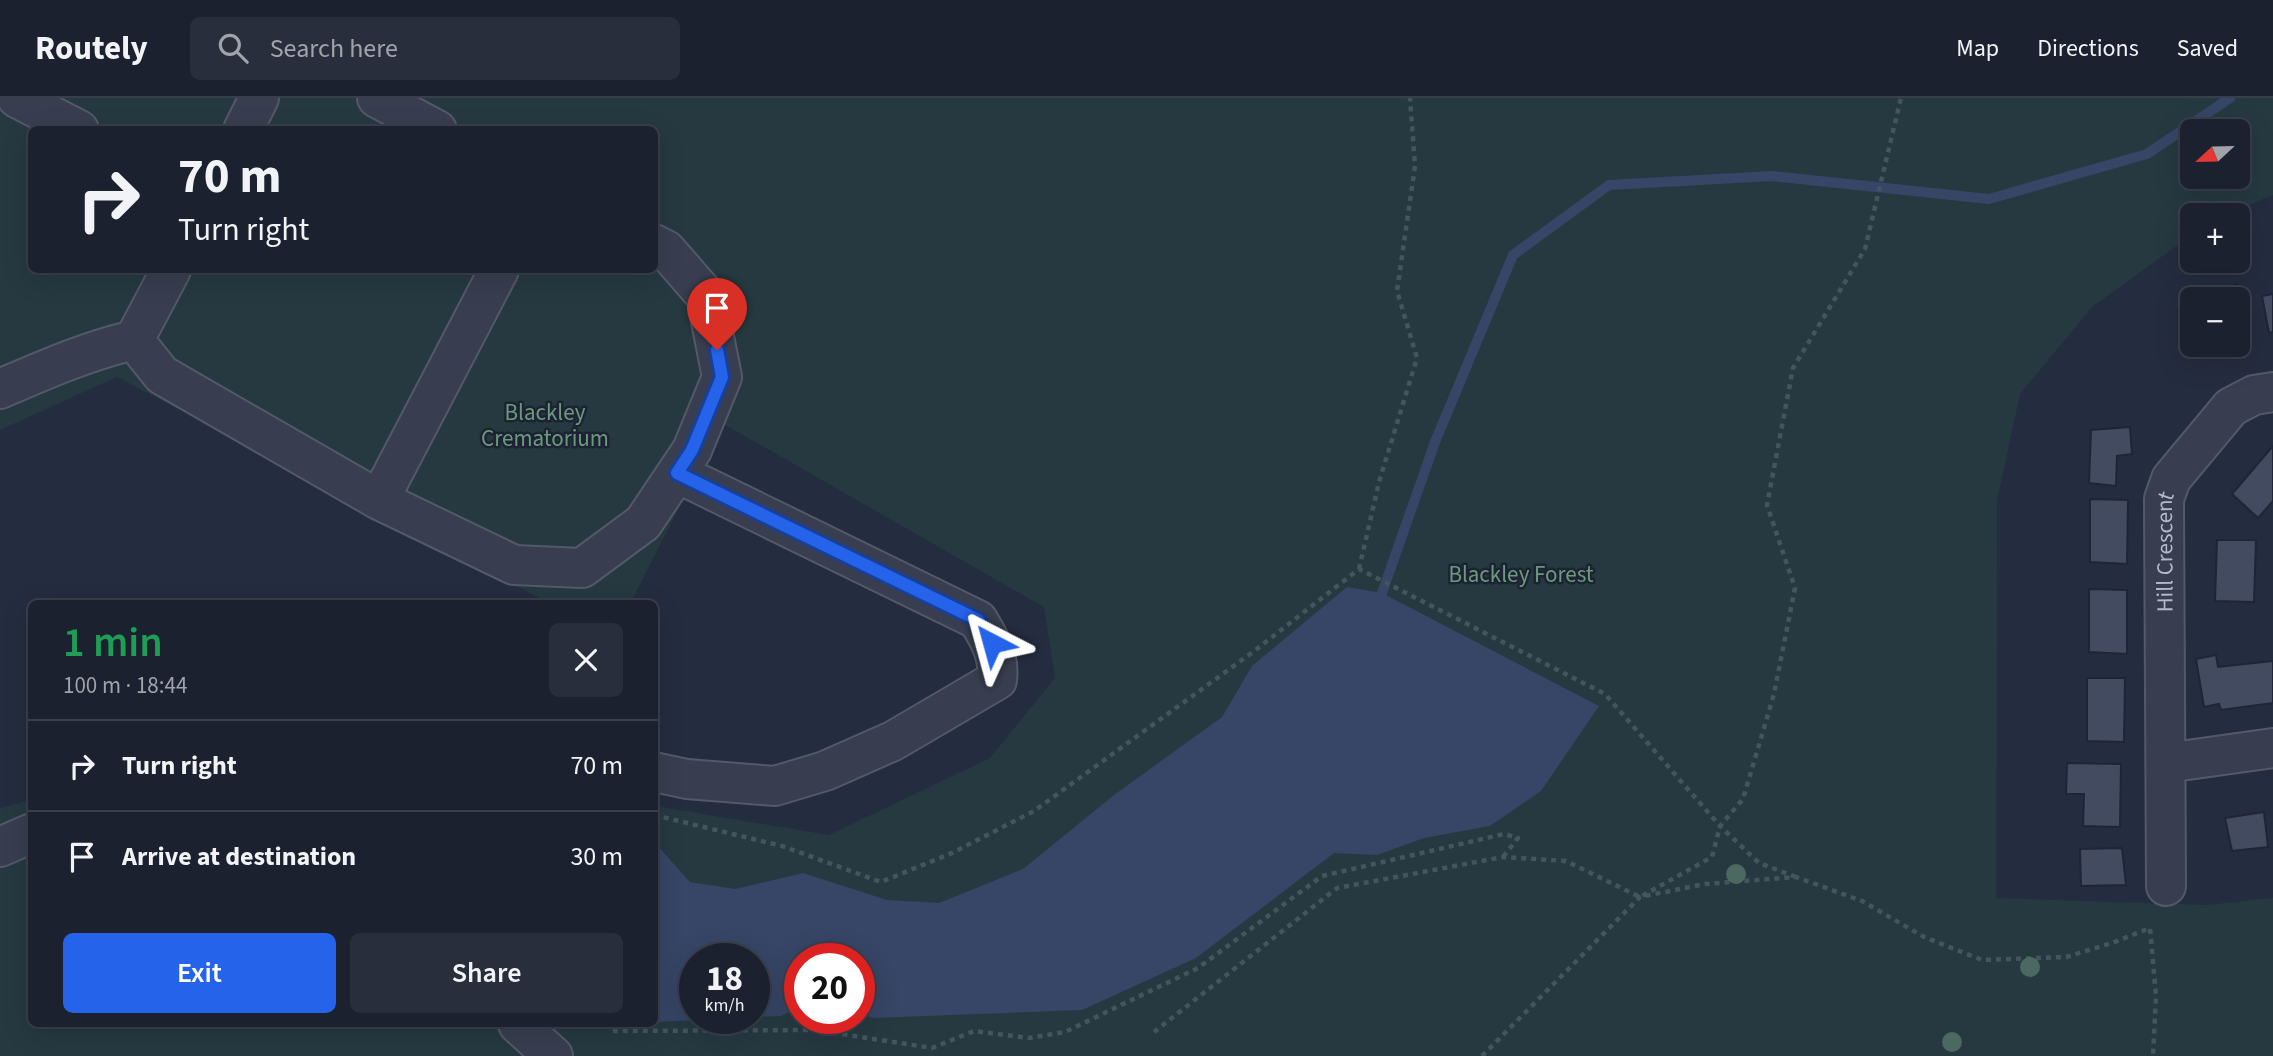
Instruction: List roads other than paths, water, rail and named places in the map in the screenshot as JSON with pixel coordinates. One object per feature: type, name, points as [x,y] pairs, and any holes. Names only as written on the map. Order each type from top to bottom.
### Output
[{"type":"street","points":[[17,98],[71,126]]},
{"type":"street","points":[[245,126],[259,98]]},
{"type":"street","points":[[377,98],[430,126]]},
{"type":"street","points":[[134,340],[162,374],[379,500],[514,565],[582,568],[643,523],[692,450],[722,377],[706,296],[666,250],[658,246]]},
{"type":"street","points":[[0,389],[100,348],[134,340],[169,273]]},
{"type":"street","points":[[379,500],[497,273]]},
{"type":"street","name":"Hill Crescent","points":[[2165,886],[2164,499],[2171,480],[2231,407],[2255,395],[2273,392]]},
{"type":"street","points":[[658,773],[687,779],[775,786],[825,771],[893,741],[997,680],[999,665],[992,643],[978,620],[677,473]]},
{"type":"street","points":[[2166,763],[2273,748]]},
{"type":"street","points":[[0,847],[28,835]]},
{"type":"street","points":[[521,1027],[553,1056]]},
{"type":"water","points":[[1347,587],[1382,593],[1599,706],[1541,791],[1490,826],[1424,838],[1377,855],[1334,853],[1196,958],[1082,1010],[875,1018],[875,943],[784,943],[784,1015],[770,1016],[770,943],[679,943],[679,1021],[658,1022],[658,846],[690,882],[735,889],[803,873],[887,900],[939,903],[1023,869],[1114,795],[1222,717],[1252,666]]},
{"type":"waterway","points":[[1382,593],[1435,442],[1513,255],[1609,185],[1772,176],[1989,199],[2147,154],[2230,98]]},
{"type":"park label","name":"Blackley Crematorium","points":[[545,425]]},
{"type":"park label","name":"Blackley Forest","points":[[1521,574]]}]
